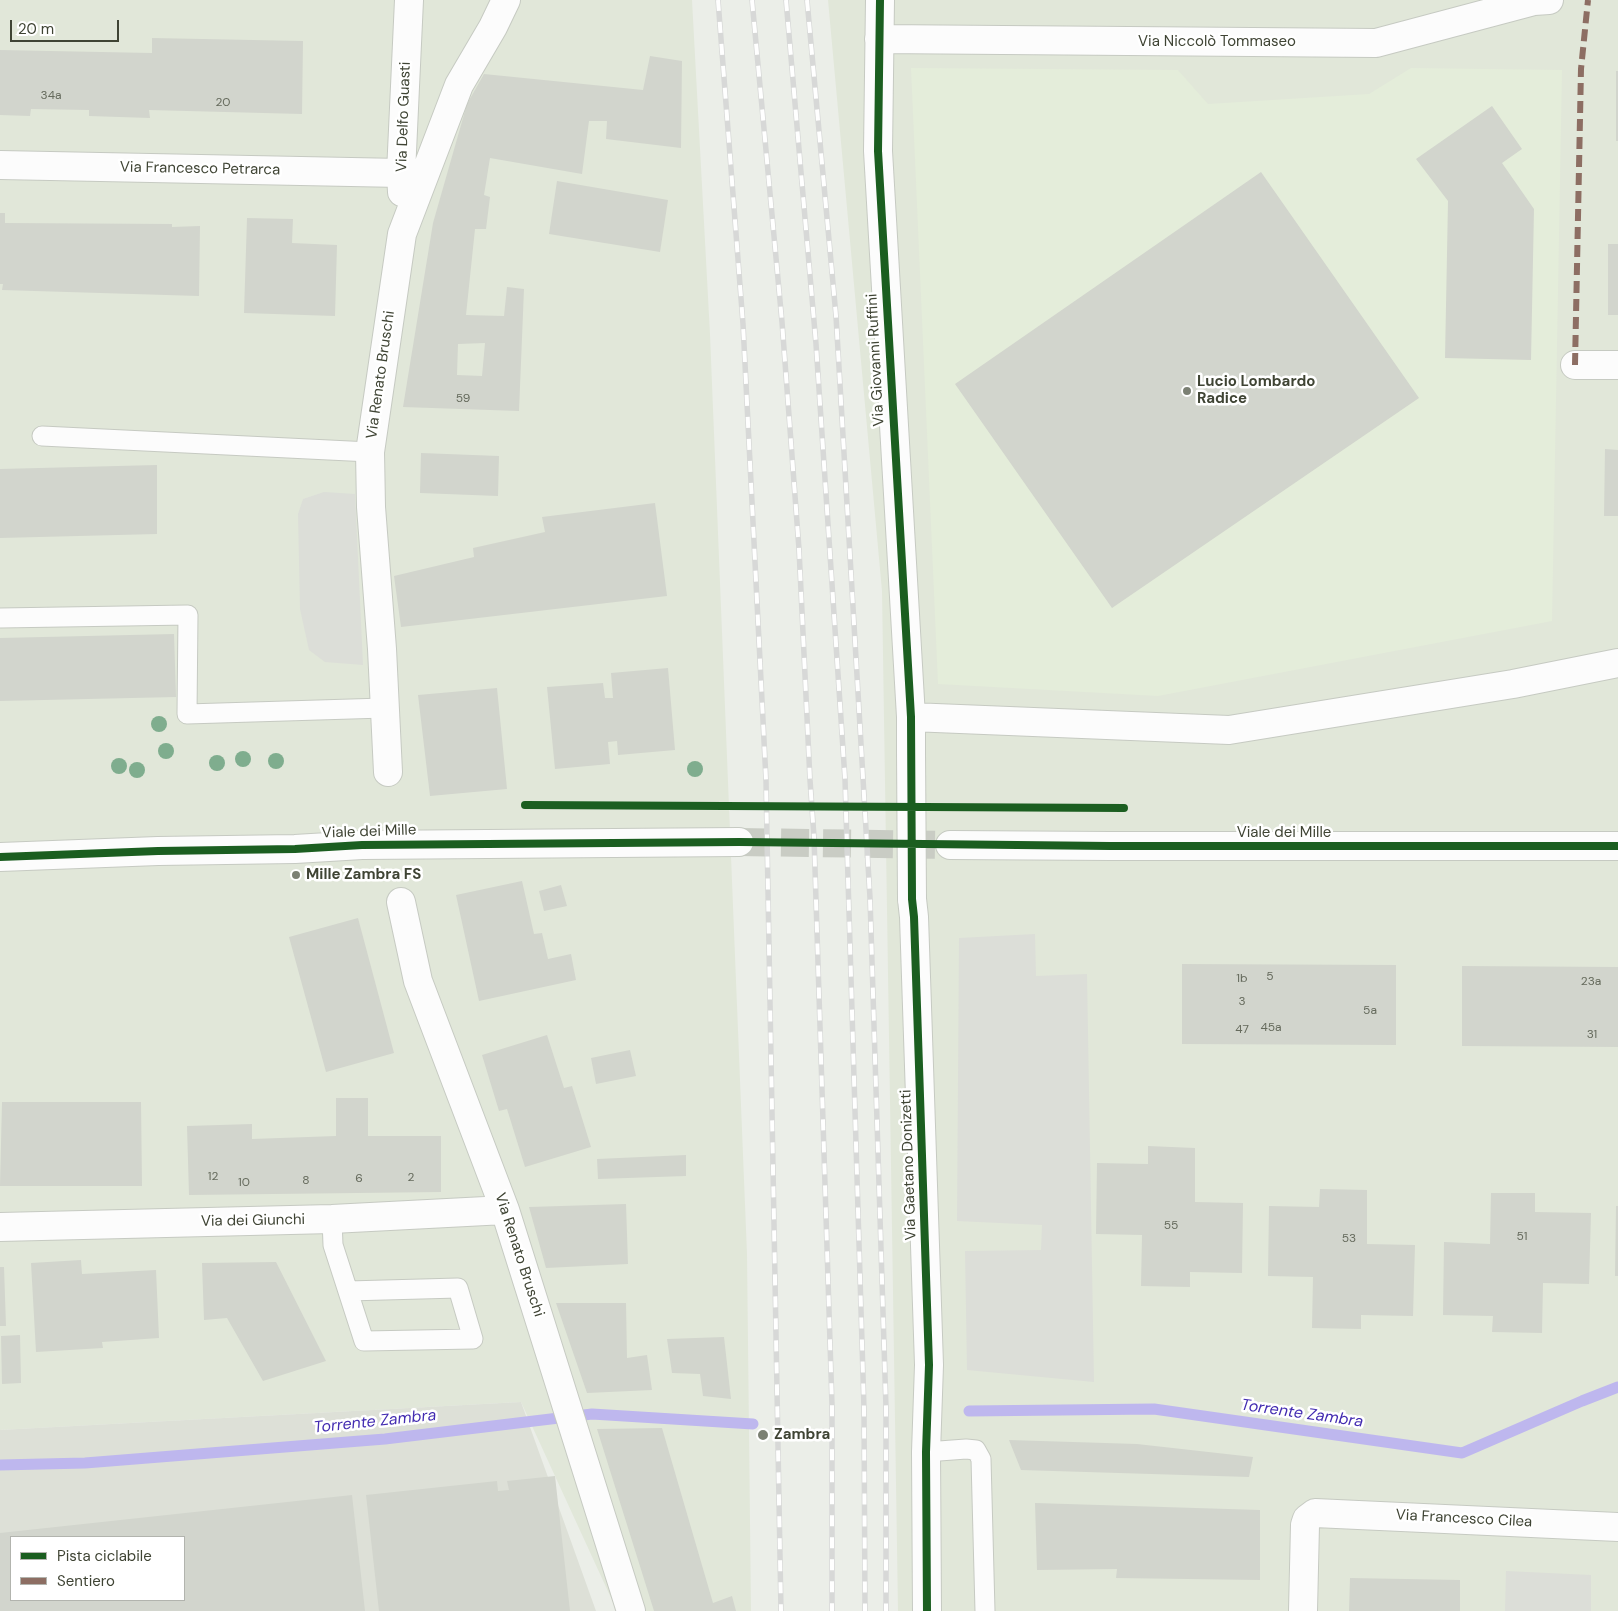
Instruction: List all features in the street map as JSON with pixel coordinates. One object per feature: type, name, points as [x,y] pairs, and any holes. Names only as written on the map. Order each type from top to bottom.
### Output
[{"type":"street","name":"Via Delfo Guasti","points":[[402,234],[401,173],[408,0]]},
{"type":"street","name":"Via Renato Bruschi","points":[[388,772],[382,649],[371,507],[370,452],[402,234],[459,86],[493,27],[506,0]]},
{"type":"street","name":"Via Giovanni Ruffini","points":[[880,0],[878,151],[911,717]]},
{"type":"street","name":"Via Niccolò Tommaseo","points":[[879,38],[1376,43],[1534,1],[1549,0]]},
{"type":"street","name":"Via Francesco Petrarca","points":[[0,164],[401,173]]},
{"type":"street","points":[[1575,364],[1618,365]]},
{"type":"street","points":[[911,717],[1229,730],[1513,684],[1618,663]]},
{"type":"street","name":"Via Gaetano Donizetti","points":[[911,717],[912,899],[929,1365],[926,1452],[927,1611]]},
{"type":"street","name":"Viale dei Mille","points":[[0,857],[158,851],[295,849],[362,845],[739,842]]},
{"type":"street","name":"Viale dei Mille","points":[[950,845],[1618,846]]},
{"type":"street","name":"Via Renato Bruschi","points":[[402,902],[418,981],[506,1210],[575,1437],[631,1611]]},
{"type":"street","name":"Via dei Giunchi","points":[[0,1227],[332,1219],[506,1210]]},
{"type":"street","name":"Via Francesco Cilea","points":[[1303,1611],[1305,1525],[1311,1515],[1320,1512],[1618,1527]]},
{"type":"lane","points":[[42,436],[370,452]]},
{"type":"lane","points":[[0,618],[188,616],[188,714],[384,708]]},
{"type":"lane","points":[[332,1219],[333,1245],[364,1341],[474,1339],[458,1288],[348,1291]]},
{"type":"lane","points":[[926,1452],[976,1450],[981,1459],[985,1611]]},
{"type":"shaded area","points":[[0,0],[692,0],[710,334],[747,1254],[751,1611],[617,1611],[521,1402],[0,1430]]},
{"type":"shaded area","points":[[828,0],[1618,0],[1618,1611],[898,1611],[882,591]]},
{"type":"shaded area","points":[[911,68],[1178,70],[1208,104],[1369,94],[1411,68],[1562,70],[1552,621],[1158,696],[938,684]]},
{"type":"shaded area","points":[[324,492],[355,494],[363,665],[325,662],[309,650],[300,609],[298,514],[303,499]]},
{"type":"shaded area","points":[[1035,934],[1036,976],[1087,974],[1094,1382],[967,1370],[965,1251],[1041,1250],[1042,1225],[957,1221],[959,938]]},
{"type":"shaded area","points":[[521,1402],[596,1611],[0,1611],[0,1430]]},
{"type":"shaded area","points":[[1506,1571],[1591,1575],[1591,1611],[1505,1611]]},
{"type":"building","points":[[152,38],[303,41],[302,114],[149,110],[150,118],[89,116],[89,110],[31,109],[30,116],[0,115],[0,50],[152,53]]},
{"type":"building","points":[[650,56],[682,61],[681,148],[606,139],[607,121],[589,121],[582,174],[490,158],[484,195],[490,197],[486,229],[475,229],[466,315],[504,316],[507,287],[524,289],[519,411],[403,407],[433,223],[467,104],[484,74],[643,90]],"holes":[[[485,343],[482,376],[457,375],[458,344]]]},
{"type":"building","points":[[1616,71],[1618,71],[1618,141],[1616,141]]},
{"type":"building","points":[[1492,106],[1522,149],[1502,163],[1534,209],[1531,360],[1445,358],[1448,201],[1416,159]]},
{"type":"building","name":"Lucio Lombardo Radice","points":[[1261,172],[1419,398],[1112,608],[955,384]]},
{"type":"building","points":[[557,181],[668,200],[660,252],[549,234]]},
{"type":"building","points":[[0,213],[5,213],[5,223],[172,224],[172,227],[200,226],[199,296],[2,290],[3,284],[0,284]]},
{"type":"building","points":[[247,218],[293,219],[292,243],[337,245],[335,316],[244,313]]},
{"type":"building","points":[[1608,244],[1618,244],[1618,315],[1608,315]]},
{"type":"building","points":[[1605,449],[1618,450],[1618,516],[1604,516]]},
{"type":"building","points":[[421,453],[499,456],[498,496],[420,493]]},
{"type":"building","points":[[157,465],[157,534],[0,538],[0,469]]},
{"type":"building","points":[[655,503],[667,596],[401,627],[394,576],[474,557],[473,548],[545,532],[542,517]]},
{"type":"building","points":[[174,634],[176,697],[0,701],[0,638]]},
{"type":"building","points":[[668,668],[675,750],[618,755],[617,741],[608,742],[610,764],[555,769],[547,687],[603,683],[605,698],[613,698],[611,673]]},
{"type":"building","points":[[497,688],[507,789],[430,796],[418,695]]},
{"type":"building","points":[[522,881],[534,934],[542,933],[548,959],[571,954],[576,980],[479,1001],[456,895]]},
{"type":"building","points":[[561,885],[567,906],[544,911],[539,891]]},
{"type":"building","points":[[358,918],[394,1053],[326,1072],[289,937]]},
{"type":"building","points":[[1182,964],[1396,965],[1396,1045],[1182,1044]]},
{"type":"building","points":[[1462,966],[1618,967],[1618,1047],[1462,1046]]},
{"type":"building","points":[[547,1035],[564,1088],[572,1086],[591,1147],[525,1167],[507,1109],[499,1111],[482,1055]]},
{"type":"building","points":[[630,1050],[636,1076],[596,1084],[591,1058]]},
{"type":"building","points":[[336,1098],[368,1098],[368,1136],[441,1136],[441,1192],[189,1195],[187,1126],[252,1124],[252,1139],[336,1136]]},
{"type":"building","points":[[2,1102],[141,1102],[142,1186],[0,1186]]},
{"type":"building","points":[[1148,1146],[1195,1148],[1195,1202],[1243,1203],[1242,1273],[1190,1272],[1190,1287],[1141,1286],[1142,1235],[1096,1234],[1097,1163],[1148,1164]]},
{"type":"building","points":[[686,1155],[686,1176],[598,1179],[597,1159]]},
{"type":"building","points":[[1320,1189],[1367,1190],[1367,1244],[1415,1245],[1413,1316],[1361,1315],[1361,1329],[1312,1328],[1313,1277],[1268,1276],[1269,1206],[1319,1207]]},
{"type":"building","points":[[1491,1193],[1535,1193],[1535,1212],[1591,1213],[1589,1284],[1543,1283],[1542,1333],[1492,1332],[1493,1316],[1443,1315],[1444,1242],[1490,1244]]},
{"type":"building","points":[[626,1204],[628,1264],[546,1268],[529,1207]]},
{"type":"building","points":[[1616,1206],[1618,1206],[1618,1276],[1615,1276]]},
{"type":"building","points":[[81,1260],[82,1274],[156,1270],[159,1338],[102,1342],[103,1348],[36,1352],[31,1263]]},
{"type":"building","points":[[276,1262],[326,1361],[263,1381],[227,1318],[204,1320],[202,1263]]},
{"type":"building","points":[[0,1267],[4,1267],[6,1326],[0,1326]]},
{"type":"building","points":[[556,1303],[626,1303],[627,1358],[647,1355],[652,1390],[587,1393]]},
{"type":"building","points":[[20,1335],[21,1383],[2,1384],[1,1336]]},
{"type":"building","points":[[724,1337],[731,1399],[703,1396],[700,1374],[672,1373],[667,1339]]},
{"type":"building","points":[[662,1428],[713,1603],[732,1596],[736,1611],[654,1611],[597,1429]]},
{"type":"building","points":[[1009,1440],[1137,1444],[1253,1457],[1249,1477],[1021,1470]]},
{"type":"building","points":[[555,1476],[570,1611],[379,1611],[366,1495],[497,1481],[498,1491],[509,1490],[507,1481]]},
{"type":"building","points":[[352,1495],[365,1611],[0,1611],[0,1533]]},
{"type":"building","points":[[1035,1503],[1260,1510],[1260,1580],[1116,1578],[1117,1569],[1037,1570]]},
{"type":"building","points":[[1350,1578],[1460,1580],[1460,1611],[1349,1611]]},
{"type":"waterway","name":"Torrente Zambra","points":[[969,1411],[1154,1409],[1462,1453],[1618,1387]]},
{"type":"waterway","name":"Torrente Zambra","points":[[0,1465],[85,1463],[385,1439],[592,1414],[753,1424]]},
{"type":"tunnel","points":[[739,842],[950,845]]},
{"type":"railway","points":[[718,0],[743,324],[766,780],[781,1611]]},
{"type":"railway","points":[[752,0],[782,322],[799,549],[814,837],[832,1405],[832,1611]]},
{"type":"railway","points":[[786,0],[816,344],[845,779],[864,1409],[865,1611]]},
{"type":"railway","points":[[807,0],[836,316],[870,898],[886,1408],[886,1611]]},
{"type":"marked path","points":[[1575,365],[1581,69],[1588,0]]},
{"type":"cycle path","points":[[880,0],[878,151],[911,717],[912,899],[929,1365],[926,1452],[927,1611]]},
{"type":"cycle path","points":[[525,805],[1124,808]]},
{"type":"cycle path","points":[[0,857],[158,851],[295,849],[362,845],[739,842],[1110,846],[1618,846]]},
{"type":"place","name":"Lucio Lombardo Radice","points":[[1187,391]]},
{"type":"place","name":"Mille Zambra FS","points":[[296,875]]},
{"type":"place","name":"Zambra","points":[[763,1435]]}]
